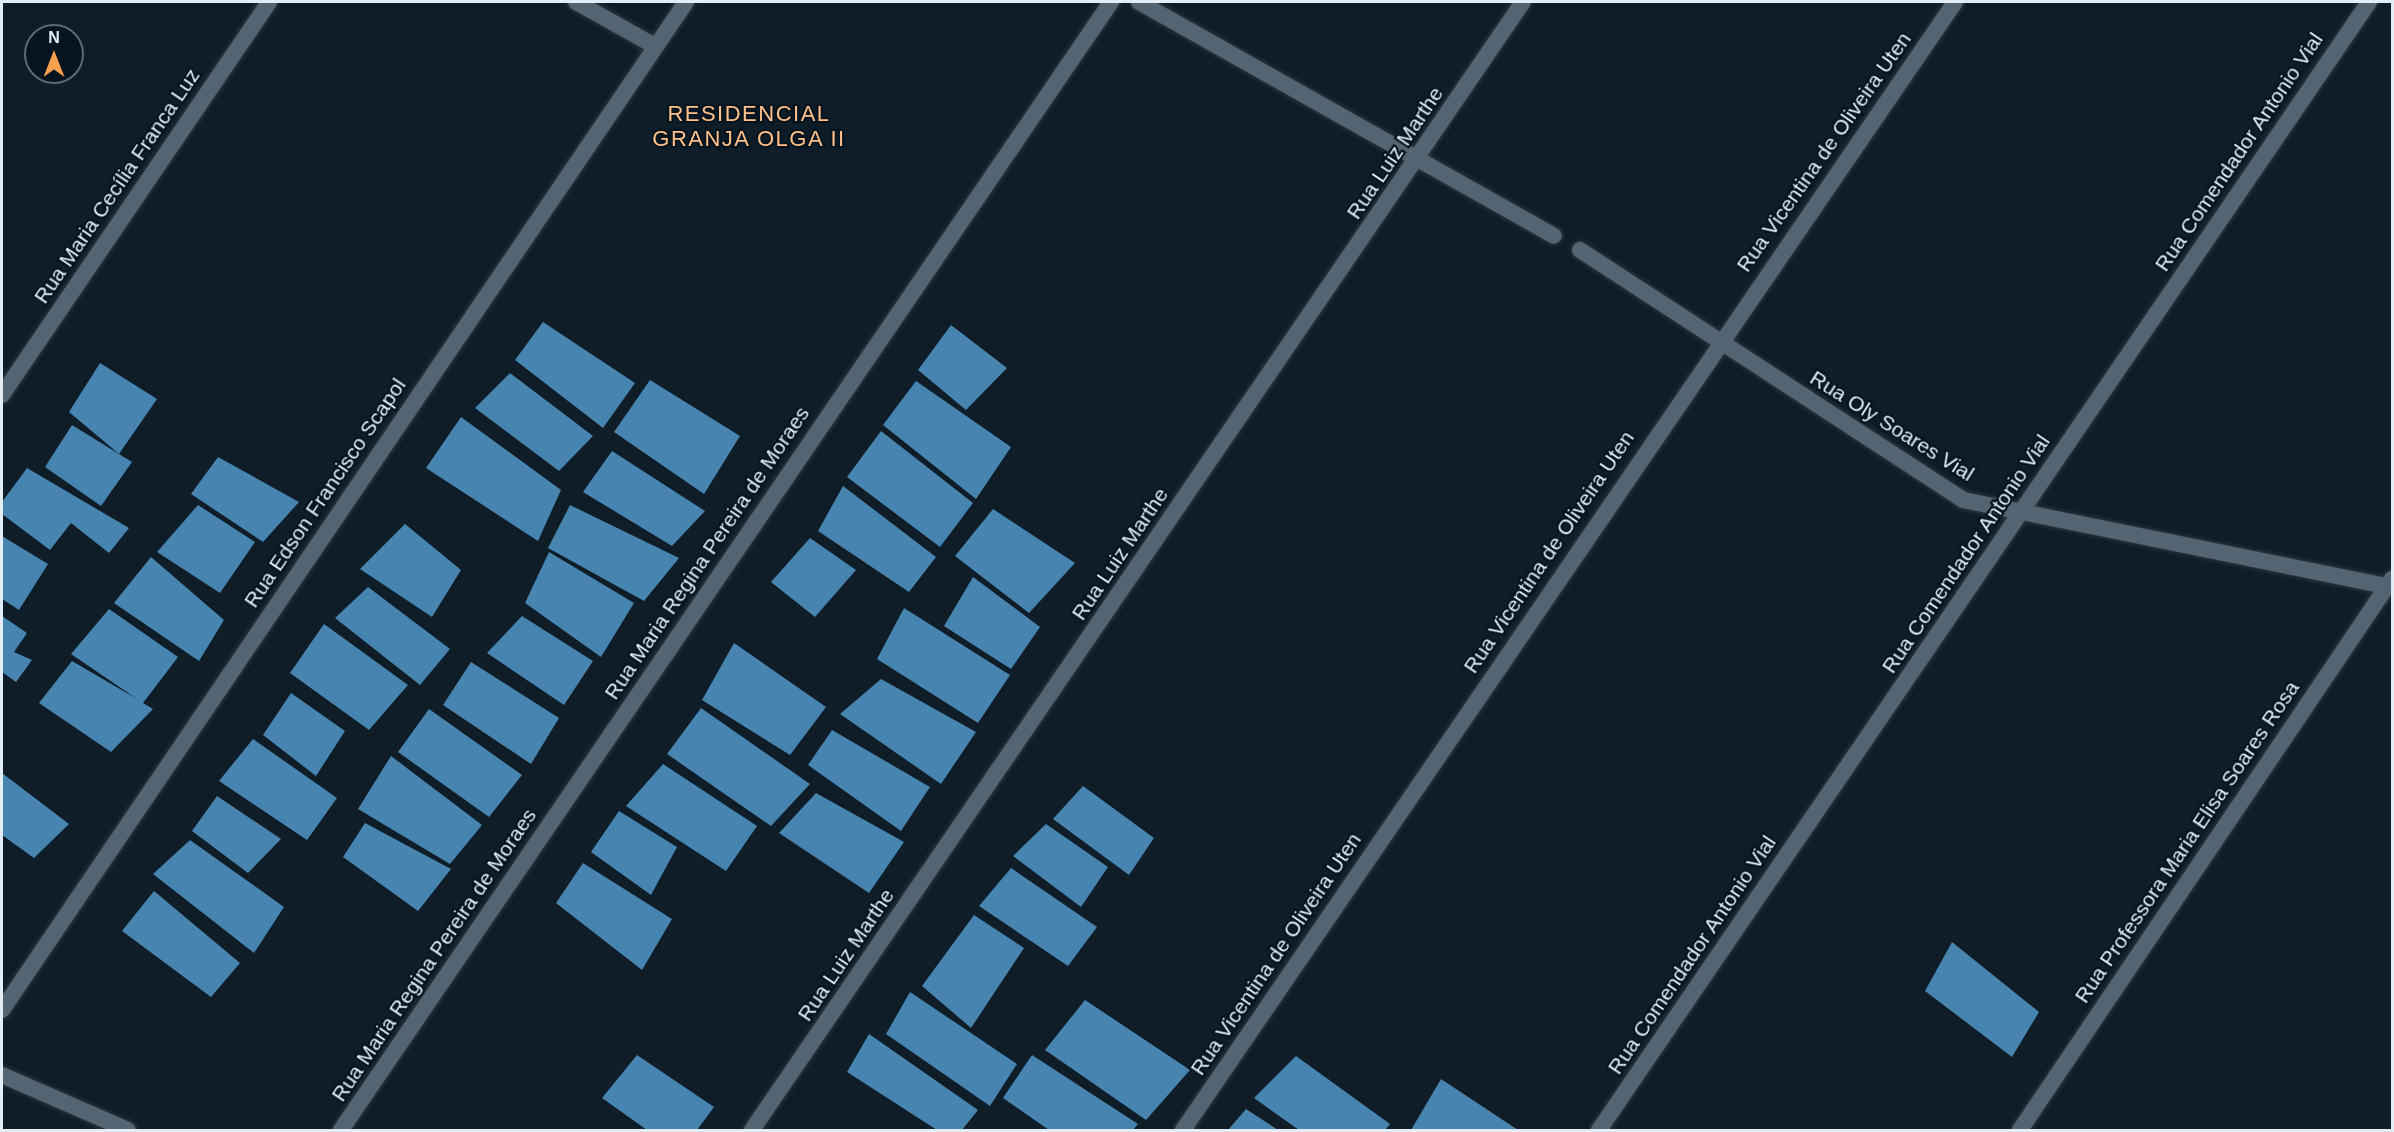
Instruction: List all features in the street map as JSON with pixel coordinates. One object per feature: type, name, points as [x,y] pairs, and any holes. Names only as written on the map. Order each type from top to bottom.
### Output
[{"type":"street","name":"Rua Maria Cecília Franca Luz","points":[[2,395],[269,2]]},
{"type":"street","points":[[576,2],[655,46]]},
{"type":"street","name":"Rua Edson Francisco Scapol","points":[[2,1010],[686,2]]},
{"type":"street","name":"Rua Maria Regina Pereira de Moraes","points":[[341,1131],[1111,2]]},
{"type":"street","points":[[1139,2],[1554,236]]},
{"type":"street","name":"Rua Luiz Marthe","points":[[752,1131],[1419,159],[1523,2]]},
{"type":"street","name":"Rua Vicentina de Oliveira Uten","points":[[1183,1131],[1955,2]]},
{"type":"street","name":"Rua Comendador Antonio Vial","points":[[1599,1131],[2369,2]]},
{"type":"street","name":"Rua Oly Soares Vial","points":[[1580,250],[1719,344],[1963,500],[2391,584]]},
{"type":"street","name":"Rua Professora Maria Elisa Soares Rosa","points":[[2020,1131],[2391,584]]},
{"type":"street","points":[[2,1075],[128,1131]]},
{"type":"building","points":[[543,322],[635,383],[603,428],[515,360]]},
{"type":"building","points":[[951,325],[1007,368],[966,410],[918,370]]},
{"type":"building","points":[[100,363],[157,399],[119,454],[69,412]]},
{"type":"building","points":[[510,373],[593,436],[559,471],[475,408]]},
{"type":"building","points":[[650,380],[740,436],[704,494],[614,432]]},
{"type":"building","points":[[916,381],[1011,447],[976,499],[883,425]]},
{"type":"building","points":[[461,417],[561,490],[538,541],[426,468]]},
{"type":"building","points":[[72,425],[132,462],[101,506],[45,467]]},
{"type":"building","points":[[881,431],[973,503],[940,547],[847,477]]},
{"type":"building","points":[[612,451],[705,511],[672,546],[583,492]]},
{"type":"building","points":[[218,457],[299,502],[263,542],[191,494]]},
{"type":"building","points":[[27,468],[129,528],[109,553],[71,523],[50,550],[2,514],[2,502]]},
{"type":"building","points":[[843,486],[936,557],[909,592],[818,531]]},
{"type":"building","points":[[198,505],[255,542],[220,593],[157,552]]},
{"type":"building","points":[[570,505],[679,558],[644,601],[548,548]]},
{"type":"building","points":[[993,509],[1075,563],[1029,613],[955,556]]},
{"type":"building","points":[[405,524],[461,570],[432,617],[360,569]]},
{"type":"building","points":[[2,536],[48,564],[19,610],[2,599]]},
{"type":"building","points":[[810,538],[856,570],[815,617],[771,582]]},
{"type":"building","points":[[549,552],[634,603],[601,657],[525,603]]},
{"type":"building","points":[[151,557],[224,620],[199,661],[114,603]]},
{"type":"building","points":[[973,577],[1040,627],[1011,669],[944,626]]},
{"type":"building","points":[[368,587],[450,649],[420,685],[335,618]]},
{"type":"building","points":[[904,608],[1010,675],[978,723],[877,659]]},
{"type":"building","points":[[109,609],[178,657],[143,703],[153,709],[111,752],[39,703],[72,661],[137,699],[71,654]]},
{"type":"building","points":[[2,616],[27,633],[14,652],[32,660],[16,682],[2,672]]},
{"type":"building","points":[[522,616],[593,661],[564,705],[487,653]]},
{"type":"building","points":[[324,624],[408,685],[369,730],[290,673]]},
{"type":"building","points":[[734,643],[826,707],[790,755],[702,700]]},
{"type":"building","points":[[471,662],[559,718],[531,764],[443,705]]},
{"type":"building","points":[[881,679],[976,732],[941,784],[840,714]]},
{"type":"building","points":[[291,693],[345,731],[316,776],[263,735]]},
{"type":"building","points":[[701,708],[810,784],[771,826],[667,754]]},
{"type":"building","points":[[429,709],[522,775],[489,817],[398,752]]},
{"type":"building","points":[[832,730],[930,787],[901,831],[808,765]]},
{"type":"building","points":[[253,739],[337,798],[307,840],[219,781]]},
{"type":"building","points":[[391,756],[482,825],[450,864],[358,809]]},
{"type":"building","points":[[663,764],[757,826],[726,871],[626,806]]},
{"type":"building","points":[[2,773],[69,824],[34,858],[2,835]]},
{"type":"building","points":[[1083,786],[1154,838],[1129,875],[1053,819]]},
{"type":"building","points":[[816,793],[904,842],[869,893],[779,833]]},
{"type":"building","points":[[217,796],[281,839],[248,873],[192,831]]},
{"type":"building","points":[[619,811],[677,847],[651,895],[591,852]]},
{"type":"building","points":[[365,823],[451,869],[418,911],[343,857]]},
{"type":"building","points":[[1046,824],[1108,867],[1081,907],[1013,856]]},
{"type":"building","points":[[190,840],[284,907],[254,953],[153,874]]},
{"type":"building","points":[[583,863],[672,919],[642,970],[556,903]]},
{"type":"building","points":[[1011,868],[1097,927],[1068,966],[979,906]]},
{"type":"building","points":[[154,891],[240,963],[211,997],[122,931]]},
{"type":"building","points":[[974,915],[1024,948],[971,1028],[922,986]]},
{"type":"building","points":[[1952,942],[2039,1012],[2012,1057],[1925,991]]},
{"type":"building","points":[[910,992],[1017,1064],[990,1106],[886,1034]]},
{"type":"building","points":[[1085,1000],[1190,1070],[1146,1120],[1045,1050]]},
{"type":"building","points":[[869,1034],[978,1110],[962,1130],[937,1130],[847,1072]]},
{"type":"building","points":[[637,1055],[714,1107],[697,1130],[647,1130],[602,1098]]},
{"type":"building","points":[[1032,1055],[1138,1124],[1133,1130],[1049,1130],[1003,1098]]},
{"type":"building","points":[[1296,1056],[1390,1124],[1385,1130],[1299,1130],[1254,1098]]},
{"type":"building","points":[[1441,1079],[1518,1130],[1411,1130]]},
{"type":"building","points":[[1246,1109],[1278,1130],[1228,1130]]},
{"type":"district","name":"RESIDENCIAL GRANJA OLGA II","points":[[749,126]]}]
